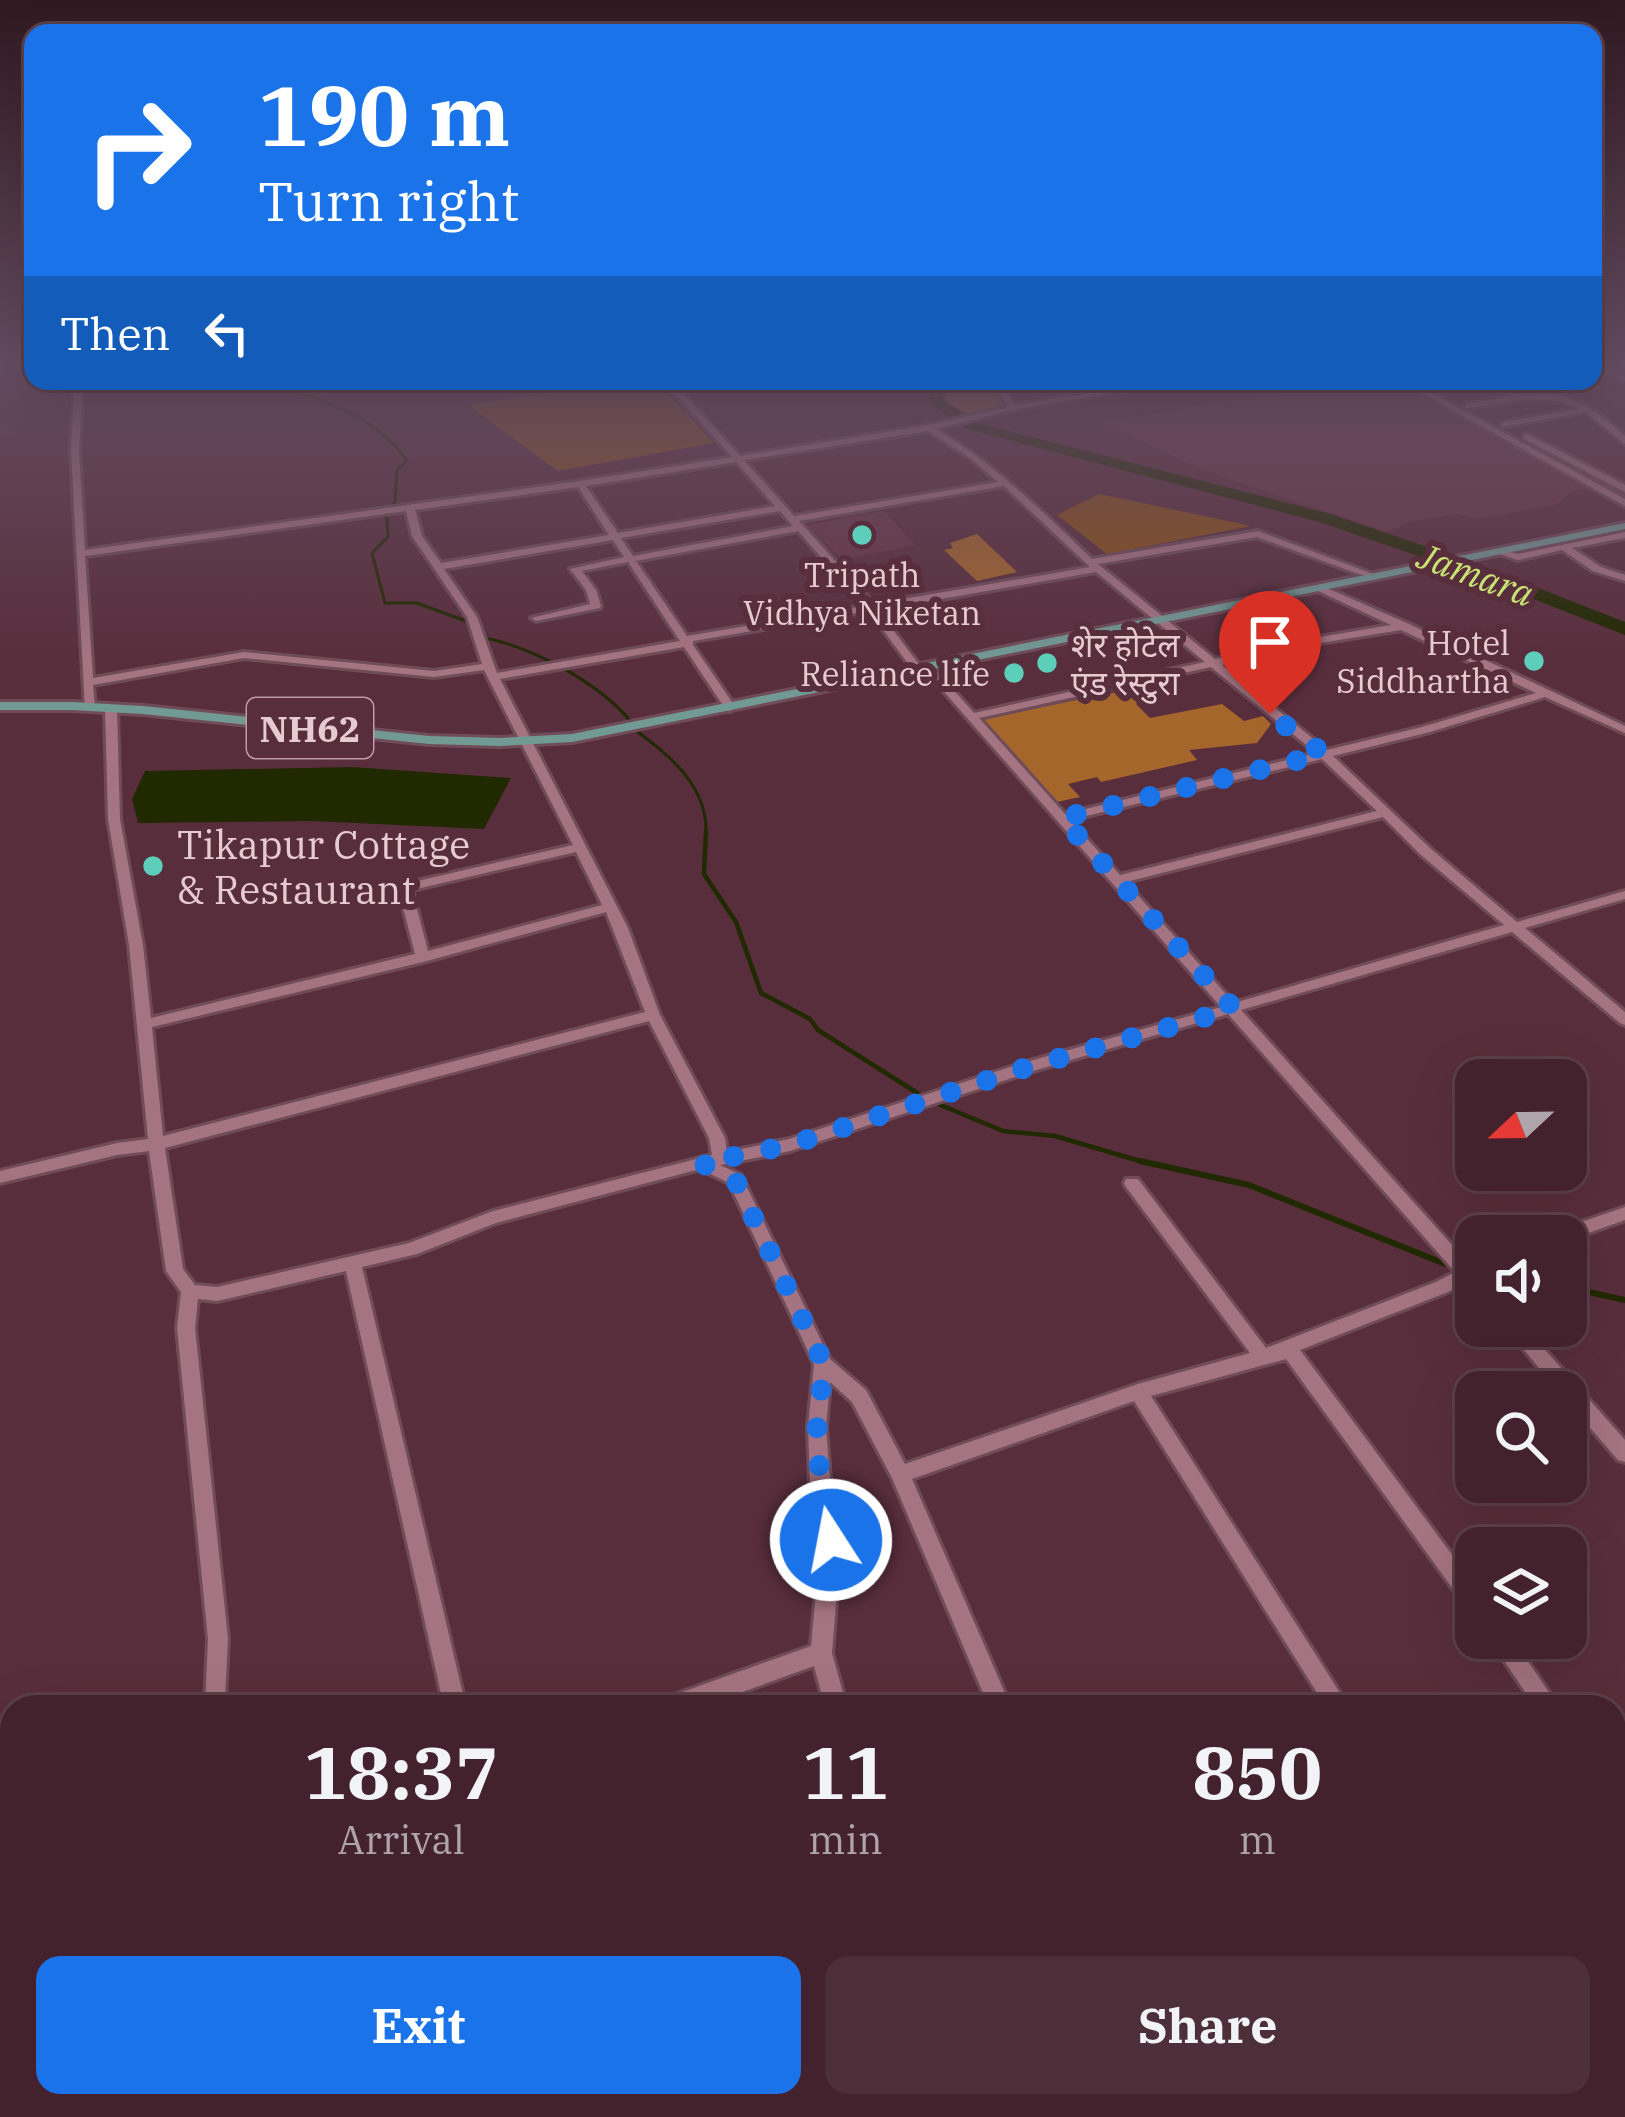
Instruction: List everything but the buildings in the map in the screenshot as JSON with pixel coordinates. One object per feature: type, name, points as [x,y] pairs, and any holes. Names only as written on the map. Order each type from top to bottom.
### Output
[{"type":"main road","name":"NH62","points":[[1468,556],[1472,551],[1625,515]]},
{"type":"main road","name":"NH62","points":[[0,706],[111,709],[527,742],[626,729],[1371,575],[1625,531]]},
{"type":"street","points":[[76,465],[89,709]]},
{"type":"street","points":[[80,554],[700,465]]},
{"type":"street","points":[[741,465],[1455,1255]]},
{"type":"street","points":[[983,465],[1210,666],[1324,754],[1510,926],[1625,1020]]},
{"type":"street","points":[[1557,465],[1625,502]]},
{"type":"street","points":[[1580,465],[1625,489]]},
{"type":"street","points":[[536,618],[596,606],[575,568],[1006,483]]},
{"type":"street","points":[[580,484],[730,708]]},
{"type":"street","points":[[437,568],[782,508]]},
{"type":"street","points":[[410,509],[417,536],[472,617],[491,672],[581,847],[633,957],[653,1015],[717,1138],[710,1160]]},
{"type":"street","points":[[1502,553],[1518,557],[1625,531]]},
{"type":"street","points":[[89,682],[244,655],[434,674],[491,672],[689,641],[1258,534],[1371,575]]},
{"type":"street","points":[[1564,547],[1597,569],[1625,578]]},
{"type":"street","points":[[1321,587],[1625,730]]},
{"type":"street","points":[[978,715],[1405,626]]},
{"type":"street","points":[[1062,818],[1510,708],[1546,694]]},
{"type":"street","points":[[111,709],[114,819],[136,945],[157,1144],[175,1271],[190,1291],[186,1328],[218,1639],[214,1695]]},
{"type":"street","points":[[1117,880],[1385,813]]},
{"type":"street","points":[[423,957],[405,888],[581,847]]},
{"type":"street","points":[[190,1291],[217,1294],[411,1250],[493,1217],[710,1160],[790,1145],[1047,1061],[1625,895]]},
{"type":"street","points":[[145,1024],[609,908]]},
{"type":"street","points":[[0,1178],[117,1148],[157,1144],[653,1015]]},
{"type":"street","points":[[710,1160],[735,1179],[824,1364],[859,1396],[900,1474],[995,1695]]},
{"type":"street","points":[[1132,1183],[1264,1357]]},
{"type":"street","points":[[1587,1227],[1625,1213]]},
{"type":"street","points":[[352,1262],[451,1695]]},
{"type":"street","points":[[1264,1357],[1455,1282]]},
{"type":"street","points":[[1531,1347],[1625,1454]]},
{"type":"street","points":[[900,1474],[1138,1392],[1290,1352],[1455,1575]]},
{"type":"street","points":[[824,1364],[817,1427],[831,1540],[821,1653],[833,1695]]},
{"type":"street","points":[[1138,1392],[1331,1695]]},
{"type":"street","points":[[704,1695],[821,1653]]},
{"type":"street","points":[[1514,1659],[1539,1695]]},
{"type":"shaded area","points":[[550,465],[593,465],[558,471]]},
{"type":"shaded area","points":[[1192,465],[1553,465],[1593,486],[1570,493],[1555,505],[1477,519],[1458,514],[1413,521],[1386,532]]},
{"type":"shaded area","points":[[1100,494],[1251,526],[1107,554],[1057,515]]},
{"type":"shaded area","name":"Tripath Vidhya Niketan","points":[[884,511],[915,545],[843,560],[807,525]]},
{"type":"shaded area","points":[[977,534],[1017,572],[977,581],[944,550],[953,548],[950,543]]},
{"type":"shaded area","points":[[1132,689],[1142,697],[1136,704],[1150,718],[1222,704],[1244,721],[1263,716],[1271,724],[1257,743],[1189,750],[1197,760],[1101,782],[1097,777],[1068,784],[1080,797],[1057,802],[980,719]]},
{"type":"shaded area","points":[[352,767],[511,778],[484,829],[312,821],[138,823],[132,799],[145,771]]},
{"type":"waterway","points":[[387,510],[395,502],[397,470],[403,465]]},
{"type":"waterway","name":"Jamara","points":[[1121,465],[1325,518],[1471,568],[1625,629]]},
{"type":"waterway","points":[[387,517],[388,537],[372,553],[385,603],[417,603],[471,623]]},
{"type":"waterway","points":[[481,637],[563,668],[602,694],[632,723]]},
{"type":"waterway","points":[[638,732],[675,763],[694,788],[706,833]]},
{"type":"waterway","points":[[706,833],[704,874],[736,922],[761,993],[810,1019],[818,1030],[922,1096]]},
{"type":"waterway","points":[[938,1104],[1003,1131],[1055,1136],[1150,1164]]},
{"type":"waterway","points":[[1140,1161],[1249,1185],[1445,1264]]},
{"type":"waterway","points":[[1587,1292],[1625,1300]]},
{"type":"place","name":"Tripath Vidhya Niketan","points":[[862,535]]},
{"type":"place","name":"Hotel Siddhartha","points":[[1534,661]]},
{"type":"place","name":"शेर होटेल एंड रेस्टुरा","points":[[1047,663]]},
{"type":"place","name":"Reliance life","points":[[1014,673]]},
{"type":"place","name":"Tikapur Cottage & Restaurant","points":[[153,866]]},
{"type":"route","points":[[831,1540],[817,1427],[824,1364],[735,1179],[701,1163],[719,1156],[763,1153],[1028,1067],[1234,1009],[1062,818],[1324,754],[1270,714]]}]
